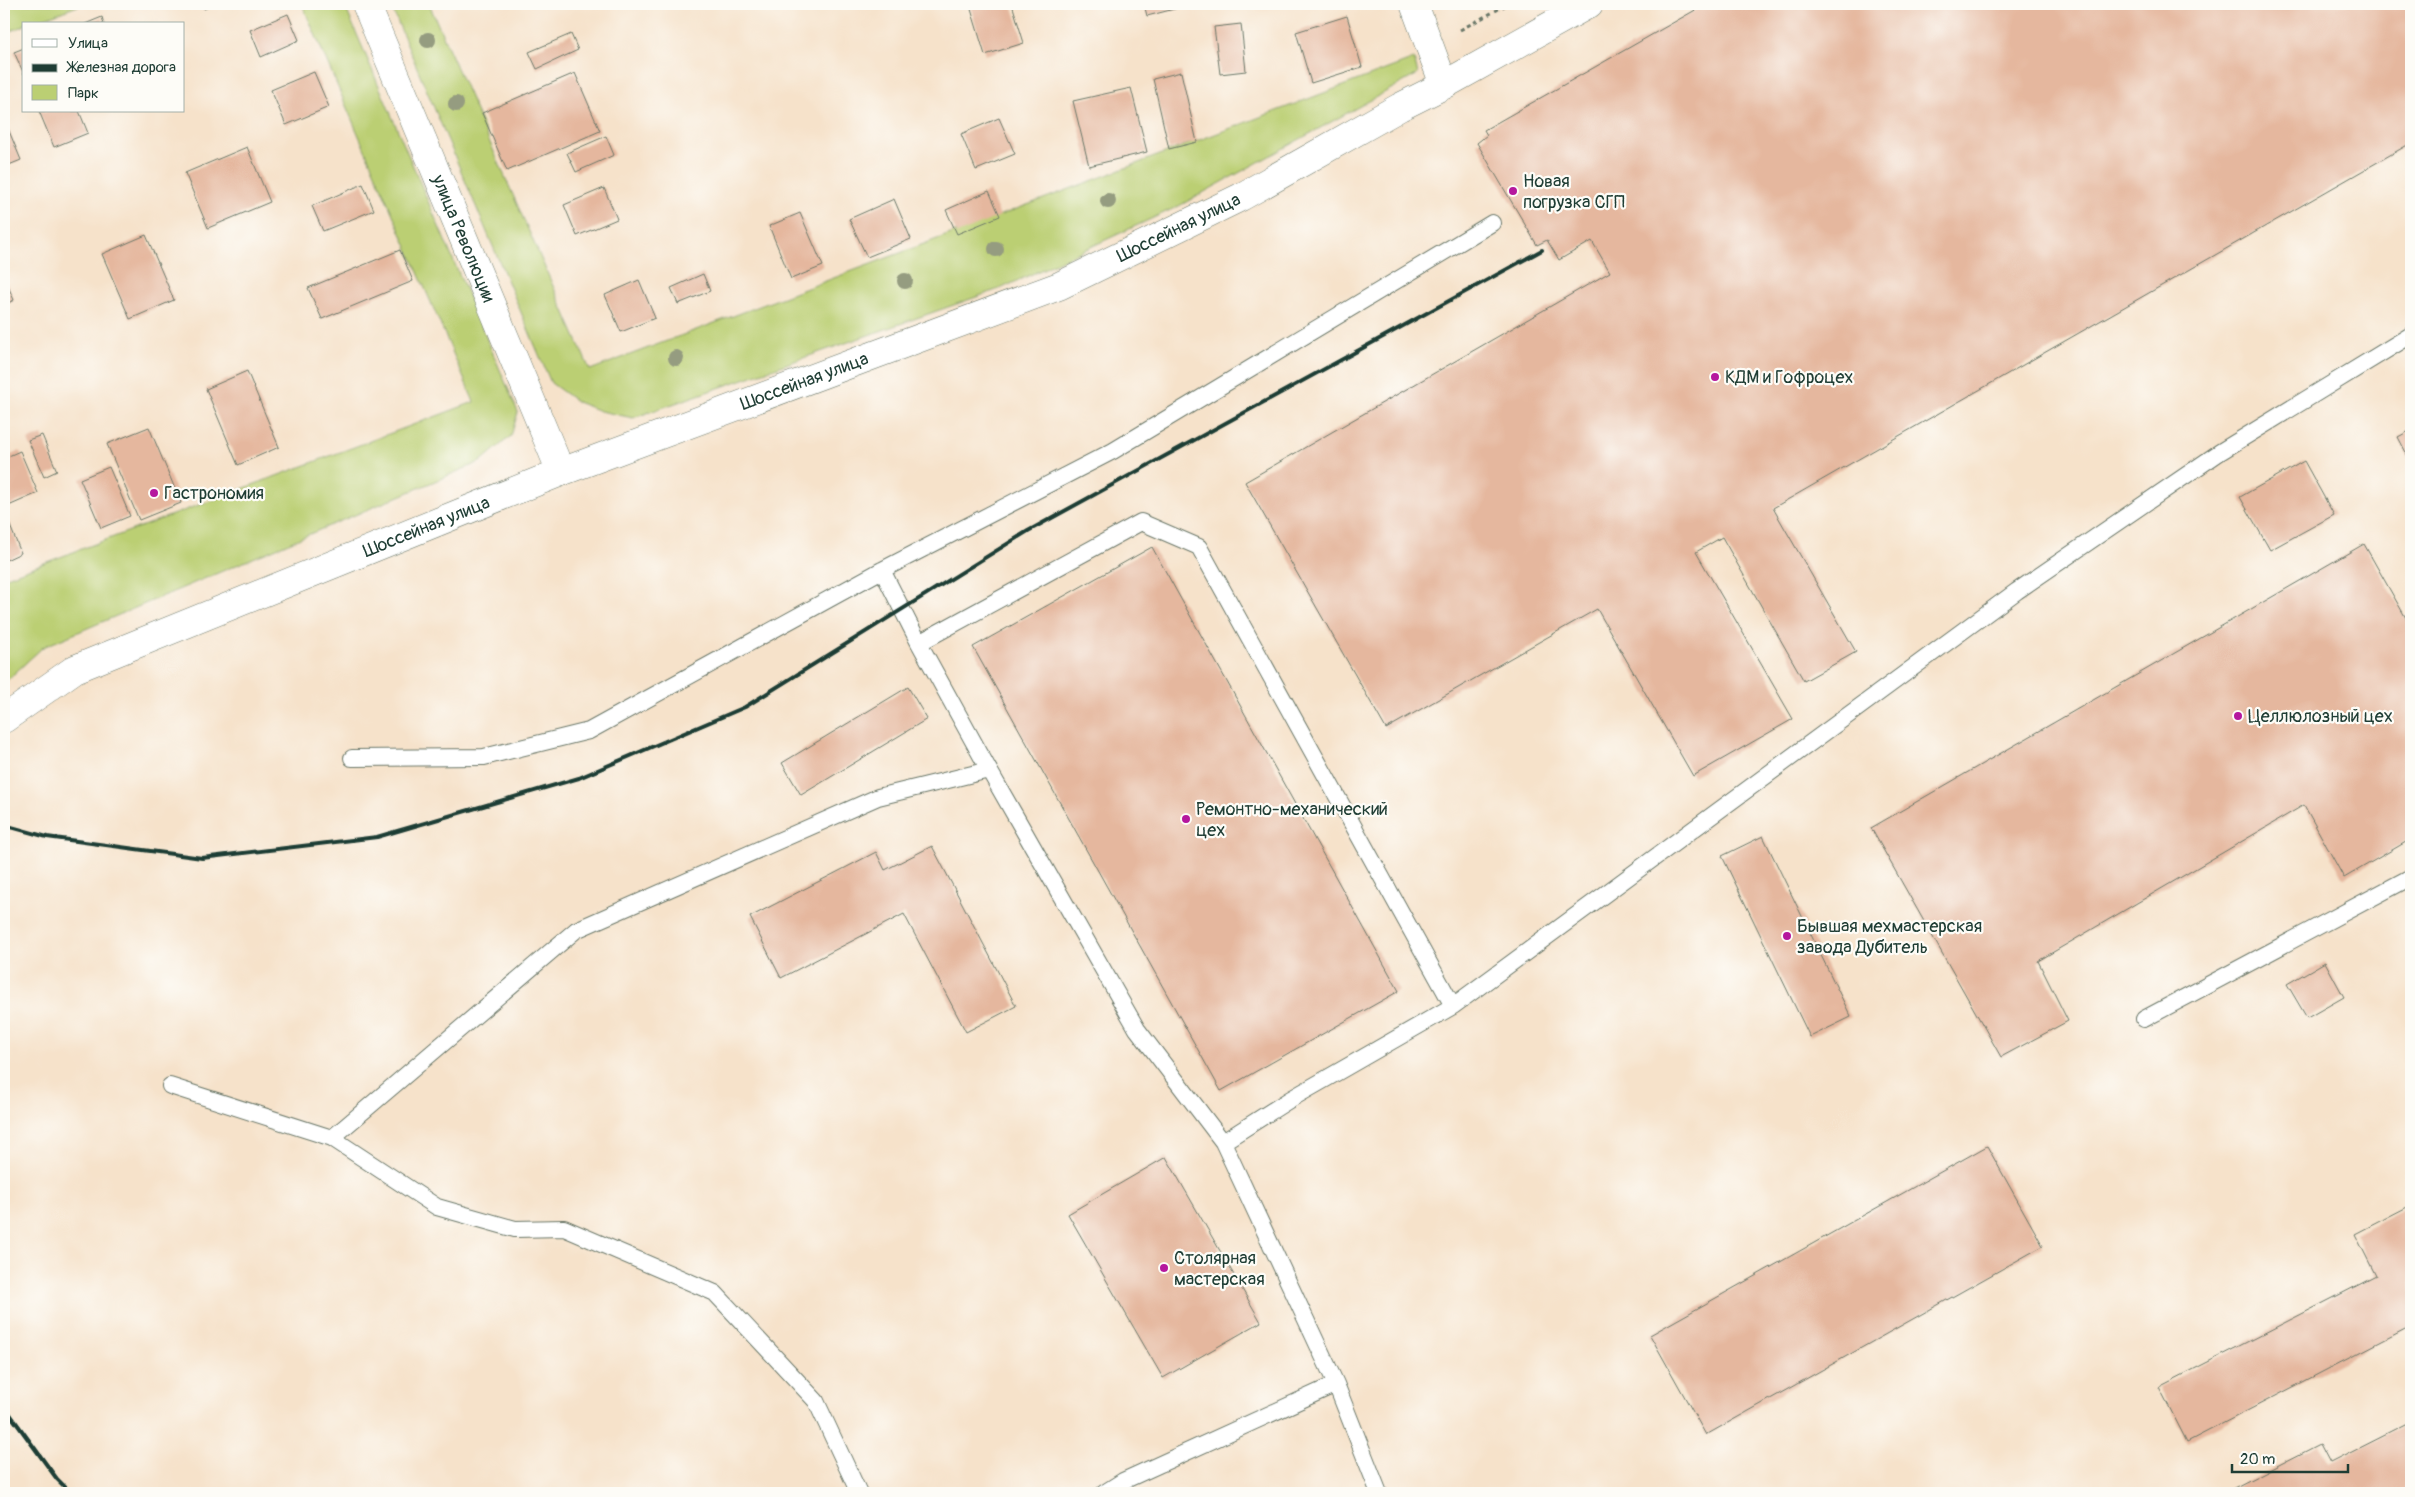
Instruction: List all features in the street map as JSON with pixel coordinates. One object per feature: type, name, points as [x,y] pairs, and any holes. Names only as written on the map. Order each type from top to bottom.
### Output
[{"type":"street","name":"улица Революции","points":[[366,4],[561,472]]},
{"type":"street","points":[[1414,4],[1444,85]]},
{"type":"street","name":"Шоссейная улица","points":[[4,719],[75,668],[561,472],[1059,286],[1241,197],[1588,4]]},
{"type":"lane","points":[[352,758],[484,757],[589,731],[882,570],[1113,451],[1492,223]]},
{"type":"lane","points":[[1224,1142],[1289,1100],[1453,1006],[2017,591],[2220,452],[2411,335]]},
{"type":"lane","points":[[919,643],[1141,522],[1199,547],[1453,1006]]},
{"type":"lane","points":[[882,570],[919,643],[989,770],[1137,1029],[1224,1142],[1336,1384],[1379,1493]]},
{"type":"lane","points":[[332,1138],[576,930],[878,797],[989,770]]},
{"type":"lane","points":[[2144,1019],[2411,877]]},
{"type":"lane","points":[[170,1086],[332,1138],[437,1207],[515,1229],[564,1228],[714,1293],[816,1401],[859,1493]]},
{"type":"lane","points":[[1104,1493],[1123,1481],[1336,1384]]},
{"type":"path","points":[[1458,31],[1508,4]]},
{"type":"green space","points":[[4,4],[83,4],[34,22],[22,22],[22,27],[4,33]]},
{"type":"green space","points":[[302,4],[344,4],[518,412],[511,436],[480,462],[43,647],[4,683],[4,578],[474,402]]},
{"type":"green space","points":[[390,4],[429,4],[590,370],[1414,59],[1418,74],[1179,206],[1002,288],[633,418],[600,411],[577,402],[551,383]]},
{"type":"building","points":[[202,4],[216,4],[204,9]]},
{"type":"building","points":[[976,4],[1012,4],[1024,43],[985,55],[970,6]]},
{"type":"building","points":[[1144,4],[1186,4],[1186,6],[1147,16]]},
{"type":"building","name":"КДМ и Гофроцех","points":[[1706,4],[2411,4],[2411,143],[1773,508],[1856,652],[1804,681],[1722,537],[1696,552],[1793,719],[1693,776],[1597,609],[1386,729],[1245,482],[1610,272],[1592,241],[1559,260],[1547,240],[1537,245],[1477,143],[1487,135],[1484,130]]},
{"type":"building","points":[[288,14],[299,40],[261,57],[250,30]]},
{"type":"building","points":[[1347,16],[1362,67],[1311,83],[1296,32]]},
{"type":"building","points":[[102,17],[103,22],[90,22]]},
{"type":"building","points":[[1241,24],[1246,71],[1220,74],[1214,27]]},
{"type":"building","points":[[571,34],[578,50],[537,69],[529,52]]},
{"type":"building","points":[[22,49],[22,70],[14,52]]},
{"type":"building","points":[[314,72],[329,107],[286,125],[271,90]]},
{"type":"building","points":[[1181,72],[1197,142],[1169,149],[1153,79]]},
{"type":"building","points":[[575,73],[600,131],[507,171],[482,113]]},
{"type":"building","points":[[1131,88],[1147,152],[1089,166],[1073,101]]},
{"type":"building","points":[[39,112],[79,112],[88,133],[54,147]]},
{"type":"building","points":[[999,118],[1015,154],[976,170],[961,134]]},
{"type":"building","points":[[4,119],[21,160],[4,167]]},
{"type":"building","points":[[606,136],[614,155],[576,172],[567,153]]},
{"type":"building","points":[[247,147],[270,202],[208,228],[185,173]]},
{"type":"building","points":[[363,184],[374,210],[323,231],[312,206]]},
{"type":"building","points":[[604,188],[617,219],[577,236],[564,205]]},
{"type":"building","points":[[989,191],[1000,216],[957,234],[946,210]]},
{"type":"building","points":[[894,199],[911,239],[867,257],[849,219]]},
{"type":"building","points":[[800,213],[823,266],[791,279],[769,226]]},
{"type":"building","points":[[146,235],[174,300],[130,319],[102,254]]},
{"type":"building","points":[[400,250],[413,281],[322,319],[308,288]]},
{"type":"building","points":[[703,274],[710,291],[678,304],[671,288]]},
{"type":"building","points":[[4,277],[14,300],[4,305]]},
{"type":"building","points":[[639,280],[655,318],[621,332],[605,295]]},
{"type":"building","points":[[247,371],[279,447],[238,465],[206,389]]},
{"type":"building","points":[[149,427],[181,503],[139,520],[107,444]]},
{"type":"building","points":[[2411,430],[2411,462],[2398,437]]},
{"type":"building","points":[[42,435],[57,471],[44,477],[28,440]]},
{"type":"building","points":[[20,451],[38,493],[4,508],[4,458]]},
{"type":"building","points":[[2304,461],[2334,515],[2270,550],[2240,497]]},
{"type":"building","points":[[109,467],[130,516],[101,528],[80,479]]},
{"type":"building","points":[[4,511],[21,553],[4,561]]},
{"type":"building","name":"Целлюлозный цех","points":[[2364,544],[2411,627],[2411,839],[2344,878],[2304,805],[2038,961],[2068,1021],[2001,1057],[1871,828]]},
{"type":"building","name":"Ремонтно-механический цех","points":[[1152,547],[1399,991],[1221,1091],[973,647]]},
{"type":"building","points":[[908,687],[927,719],[801,795],[782,763]]},
{"type":"building","name":"Бывшая мехмастерская завода Дубитель","points":[[1763,836],[1851,1017],[1810,1037],[1722,856]]},
{"type":"building","points":[[932,846],[1016,1006],[966,1032],[904,914],[781,978],[750,917],[876,852],[885,870]]},
{"type":"building","points":[[2325,962],[2344,997],[2307,1018],[2287,984]]},
{"type":"building","points":[[1987,1146],[2043,1246],[1706,1435],[1650,1335]]},
{"type":"building","name":"Столярная мастерская","points":[[1166,1157],[1261,1322],[1163,1378],[1068,1214]]},
{"type":"building","points":[[2411,1205],[2411,1326],[2187,1442],[2159,1387],[2376,1276],[2355,1234]]},
{"type":"building","points":[[2411,1422],[2411,1493],[2224,1493],[2320,1444],[2330,1463]]},
{"type":"railway","points":[[4,825],[47,837],[202,858],[377,837],[579,778],[745,707],[1028,531],[1542,250]]},
{"type":"railway","points":[[4,1406],[57,1479],[71,1493]]},
{"type":"place","name":"Новая погрузка СГП","points":[[1513,191]]},
{"type":"place","name":"КДМ и Гофроцех","points":[[1715,377]]},
{"type":"place","name":"Гастрономия","points":[[154,493]]},
{"type":"place","name":"Целлюлозный цех","points":[[2238,716]]},
{"type":"place","name":"Ремонтно-механический цех","points":[[1186,819]]},
{"type":"place","name":"Бывшая мехмастерская завода Дубитель","points":[[1787,936]]},
{"type":"place","name":"Столярная мастерская","points":[[1164,1268]]}]
